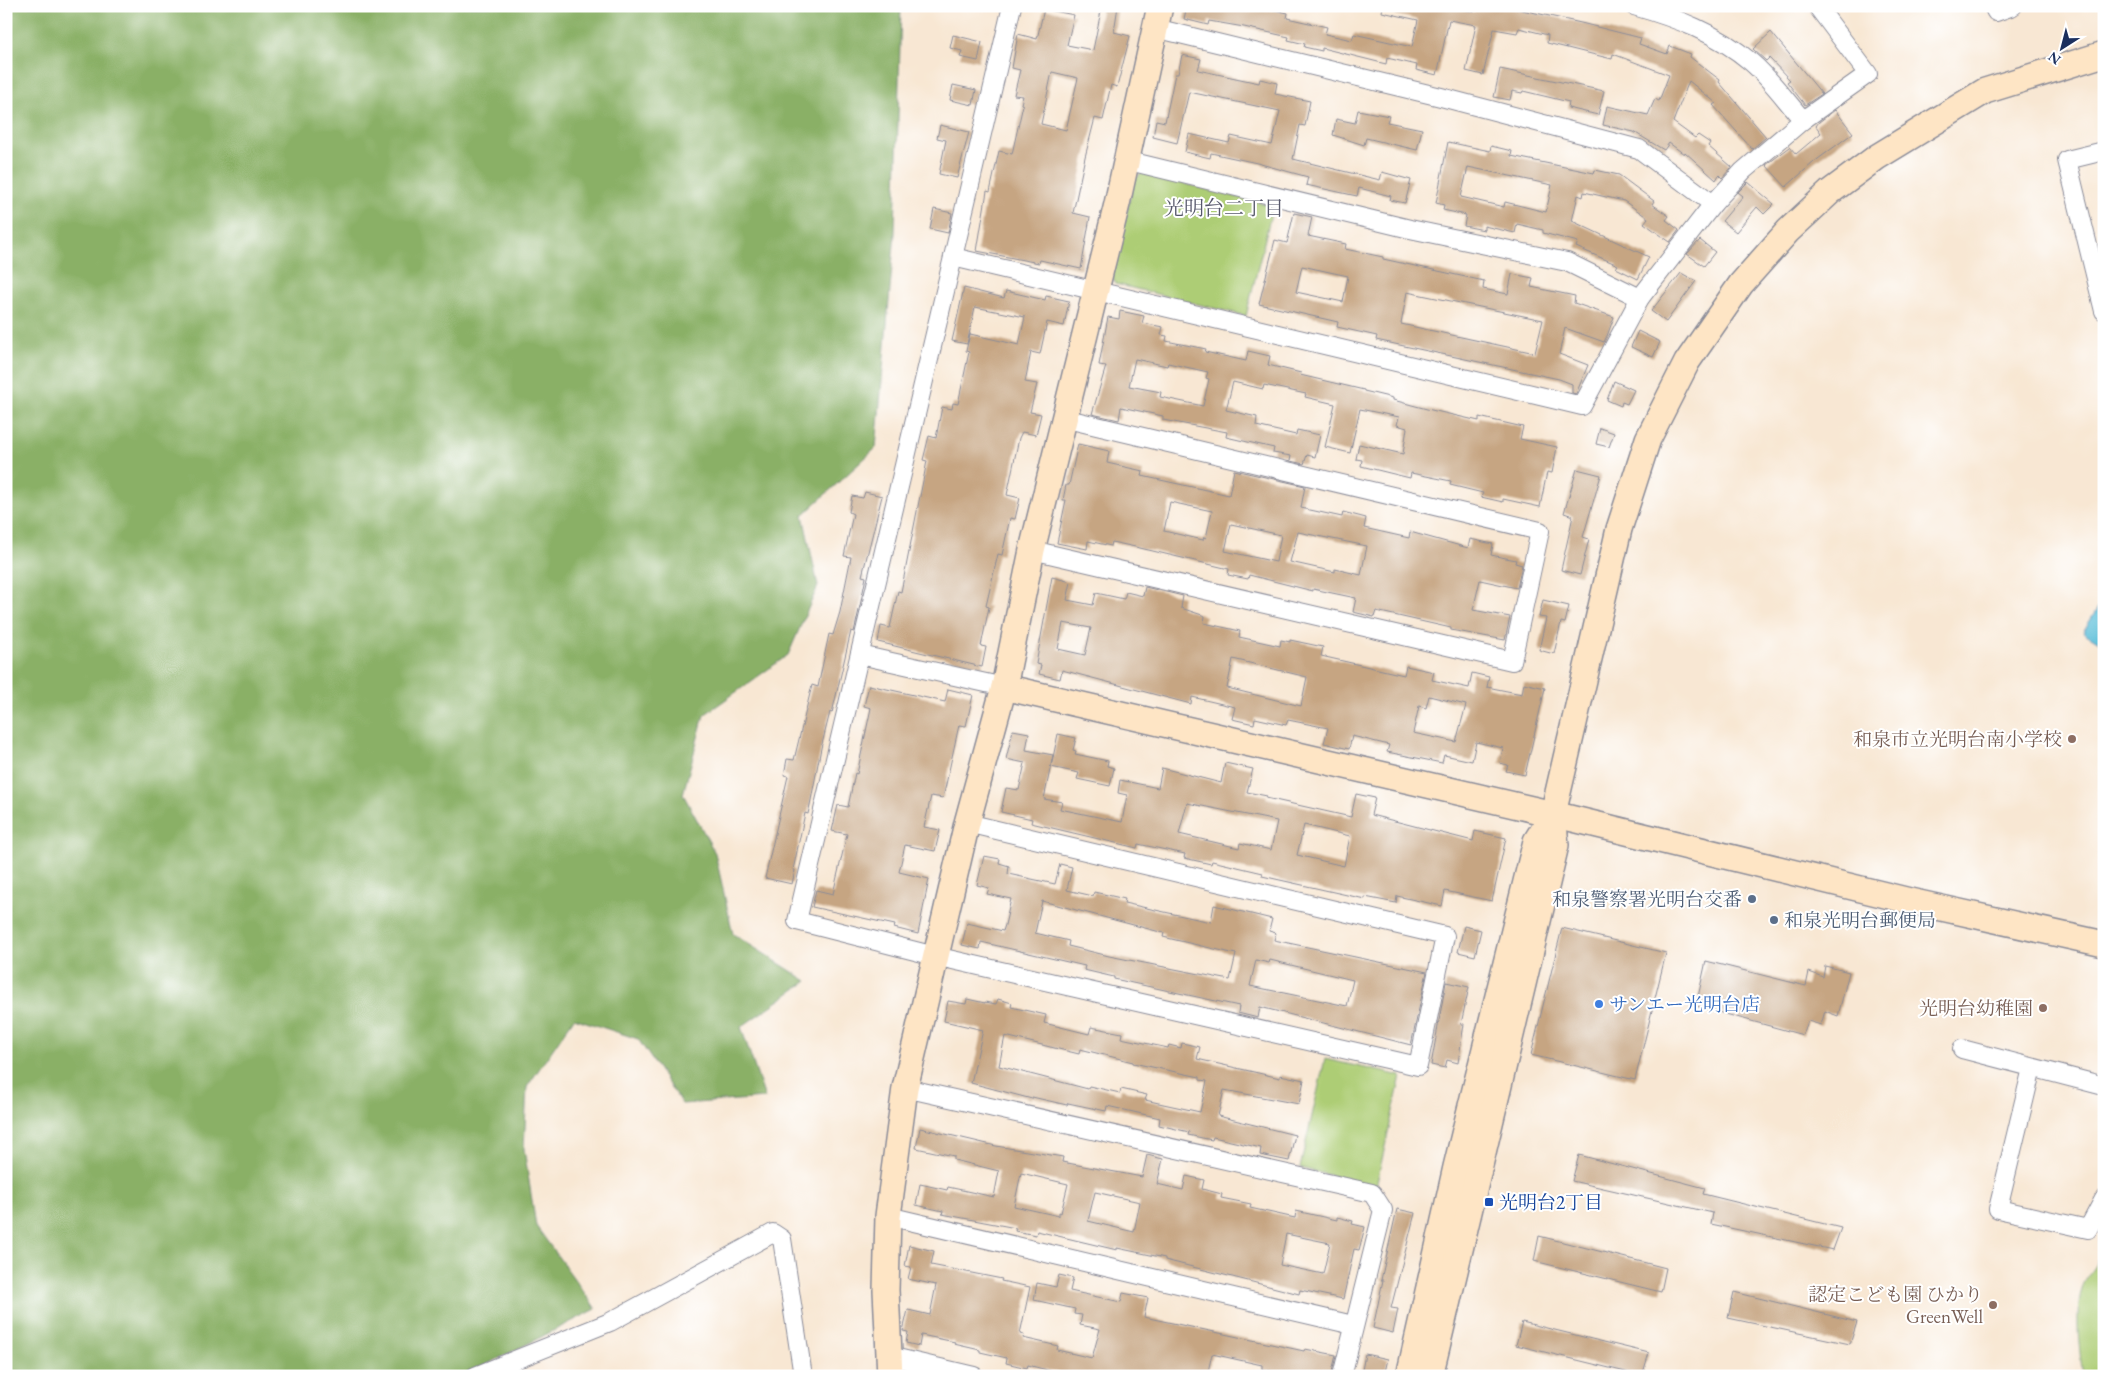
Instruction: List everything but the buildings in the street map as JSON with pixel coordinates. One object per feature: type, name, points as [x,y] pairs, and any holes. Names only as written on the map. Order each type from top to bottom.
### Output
[{"type":"street","points":[[967,823],[1445,936],[1418,1066],[935,956],[797,921],[1012,6]]},
{"type":"street","points":[[1634,6],[1664,14],[1707,32],[1752,62],[1802,120]]},
{"type":"street","points":[[953,257],[1093,292],[1582,406],[1640,298],[1713,204],[1744,171],[1802,120],[1868,74],[1817,6]]},
{"type":"street","points":[[1993,6],[1996,12],[2013,6]]},
{"type":"street","points":[[974,1376],[889,1366],[886,1290],[888,1216],[905,1088],[967,823],[1004,687],[1032,550],[1158,17],[1441,97],[1639,148],[1713,204]]},
{"type":"street","points":[[1430,1376],[1556,845],[1553,814],[1619,529],[1648,439],[1687,362],[1741,284],[1788,231],[1823,199],[1877,157],[1985,91],[2104,54]]},
{"type":"street","points":[[2104,151],[2067,160],[2101,292],[2104,311]]},
{"type":"street","points":[[1125,160],[1410,229],[1568,262],[1640,298]]},
{"type":"street","points":[[1032,550],[1512,660],[1540,531],[1063,418]]},
{"type":"street","points":[[860,655],[1553,814],[1892,897],[2104,944]]},
{"type":"street","points":[[1409,1376],[1456,1167],[1536,840],[1553,814]]},
{"type":"street","points":[[1962,1049],[2104,1086]]},
{"type":"street","points":[[2032,1068],[1998,1208],[2088,1229],[2104,1199]]},
{"type":"street","points":[[905,1088],[1372,1193],[1383,1210],[1353,1325],[1342,1376]]},
{"type":"street","points":[[888,1216],[1353,1325]]},
{"type":"street","points":[[475,1376],[610,1322],[773,1233],[782,1240],[803,1376]]},
{"type":"green space","points":[[6,6],[901,6],[895,233],[876,448],[803,515],[818,586],[788,655],[704,715],[683,794],[715,853],[733,934],[807,981],[741,1027],[765,1098],[682,1104],[638,1039],[574,1018],[527,1087],[524,1149],[536,1226],[596,1309],[488,1364],[459,1376],[6,1376]]},
{"type":"green space","points":[[1142,173],[1273,206],[1246,316],[1116,284],[1112,277],[1134,180]]},
{"type":"green space","points":[[1325,1059],[1401,1076],[1376,1186],[1300,1168]]},
{"type":"green space","points":[[2104,1225],[2104,1376],[2083,1376],[2078,1328],[2079,1303],[2085,1281],[2099,1258],[2099,1238]]},
{"type":"water","points":[[2104,598],[2104,645],[2083,632]]},
{"type":"place","name":"和泉市立光明台南小学校","points":[[2072,739]]},
{"type":"place","name":"和泉警察署光明台交番","points":[[1752,899]]},
{"type":"place","name":"和泉光明台郵便局","points":[[1774,920]]},
{"type":"place","name":"サンエー光明台店","points":[[1599,1004]]},
{"type":"place","name":"光明台幼稚園","points":[[2043,1008]]},
{"type":"place","name":"光明台2丁目","points":[[1489,1202]]},
{"type":"place","name":"認定こども園 ひかり GreenWell","points":[[1993,1305]]},
{"type":"district","name":"光明台二丁目","points":[[1224,208]]}]
